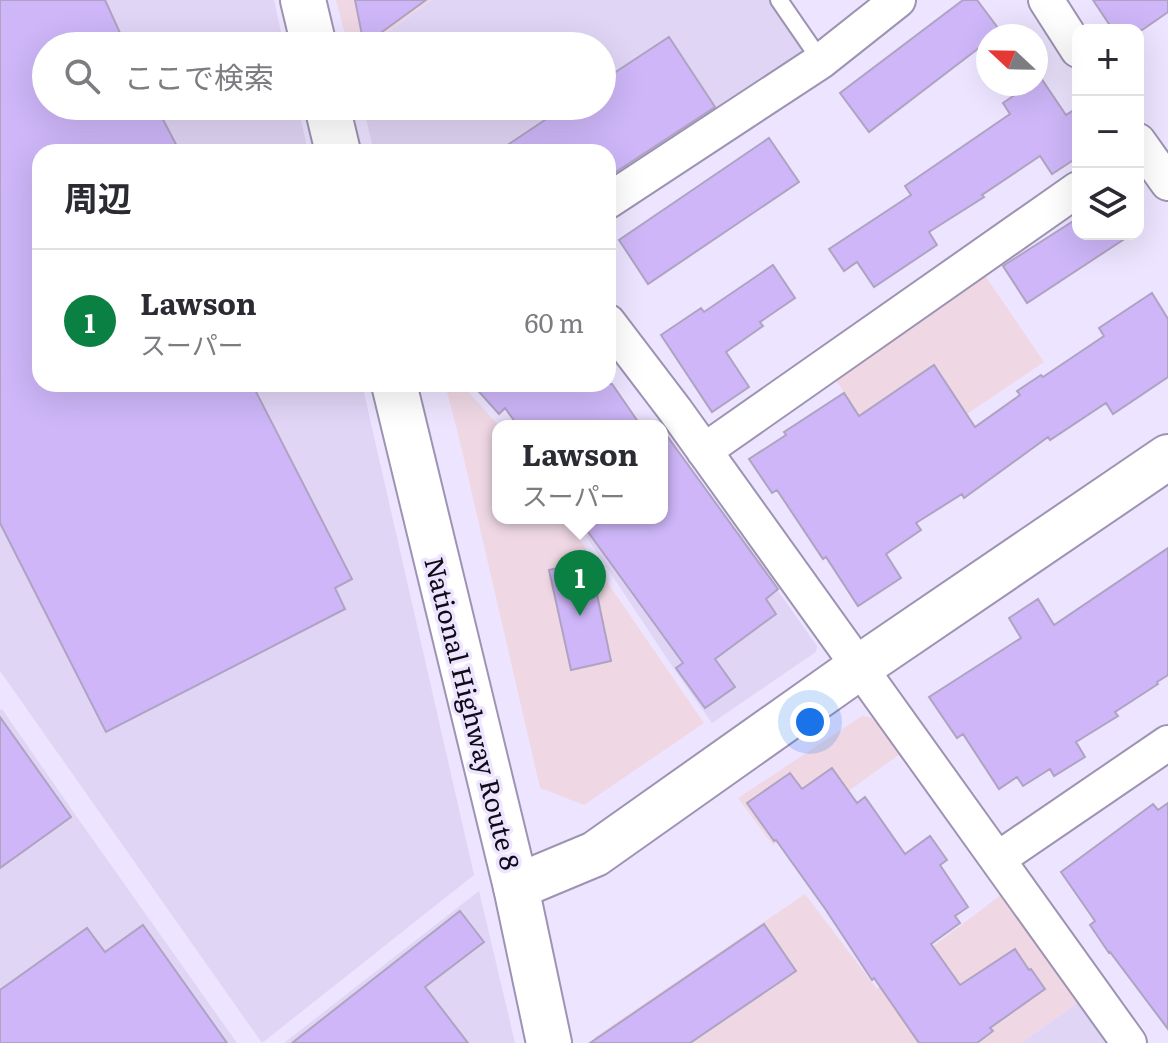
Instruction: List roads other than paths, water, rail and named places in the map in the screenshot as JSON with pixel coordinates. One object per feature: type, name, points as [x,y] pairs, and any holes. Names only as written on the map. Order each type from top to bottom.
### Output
[{"type":"main road","points":[[303,0],[311,32]]},
{"type":"main road","points":[[330,120],[336,144]]},
{"type":"main road","name":"National Highway Route 8","points":[[396,392],[516,887],[549,1043]]},
{"type":"main road","points":[[516,887],[595,854],[858,668],[1168,457]]},
{"type":"street","points":[[616,196],[821,61],[898,0]]},
{"type":"street","points":[[1046,0],[1072,41]]},
{"type":"street","points":[[1144,151],[1168,183]]},
{"type":"street","points":[[704,451],[1072,193]]},
{"type":"street","points":[[616,333],[1129,1043]]},
{"type":"street","points":[[998,859],[1168,743]]},
{"type":"lane","points":[[779,0],[821,61]]},
{"type":"place","name":"Lawson","points":[[580,616]]}]
